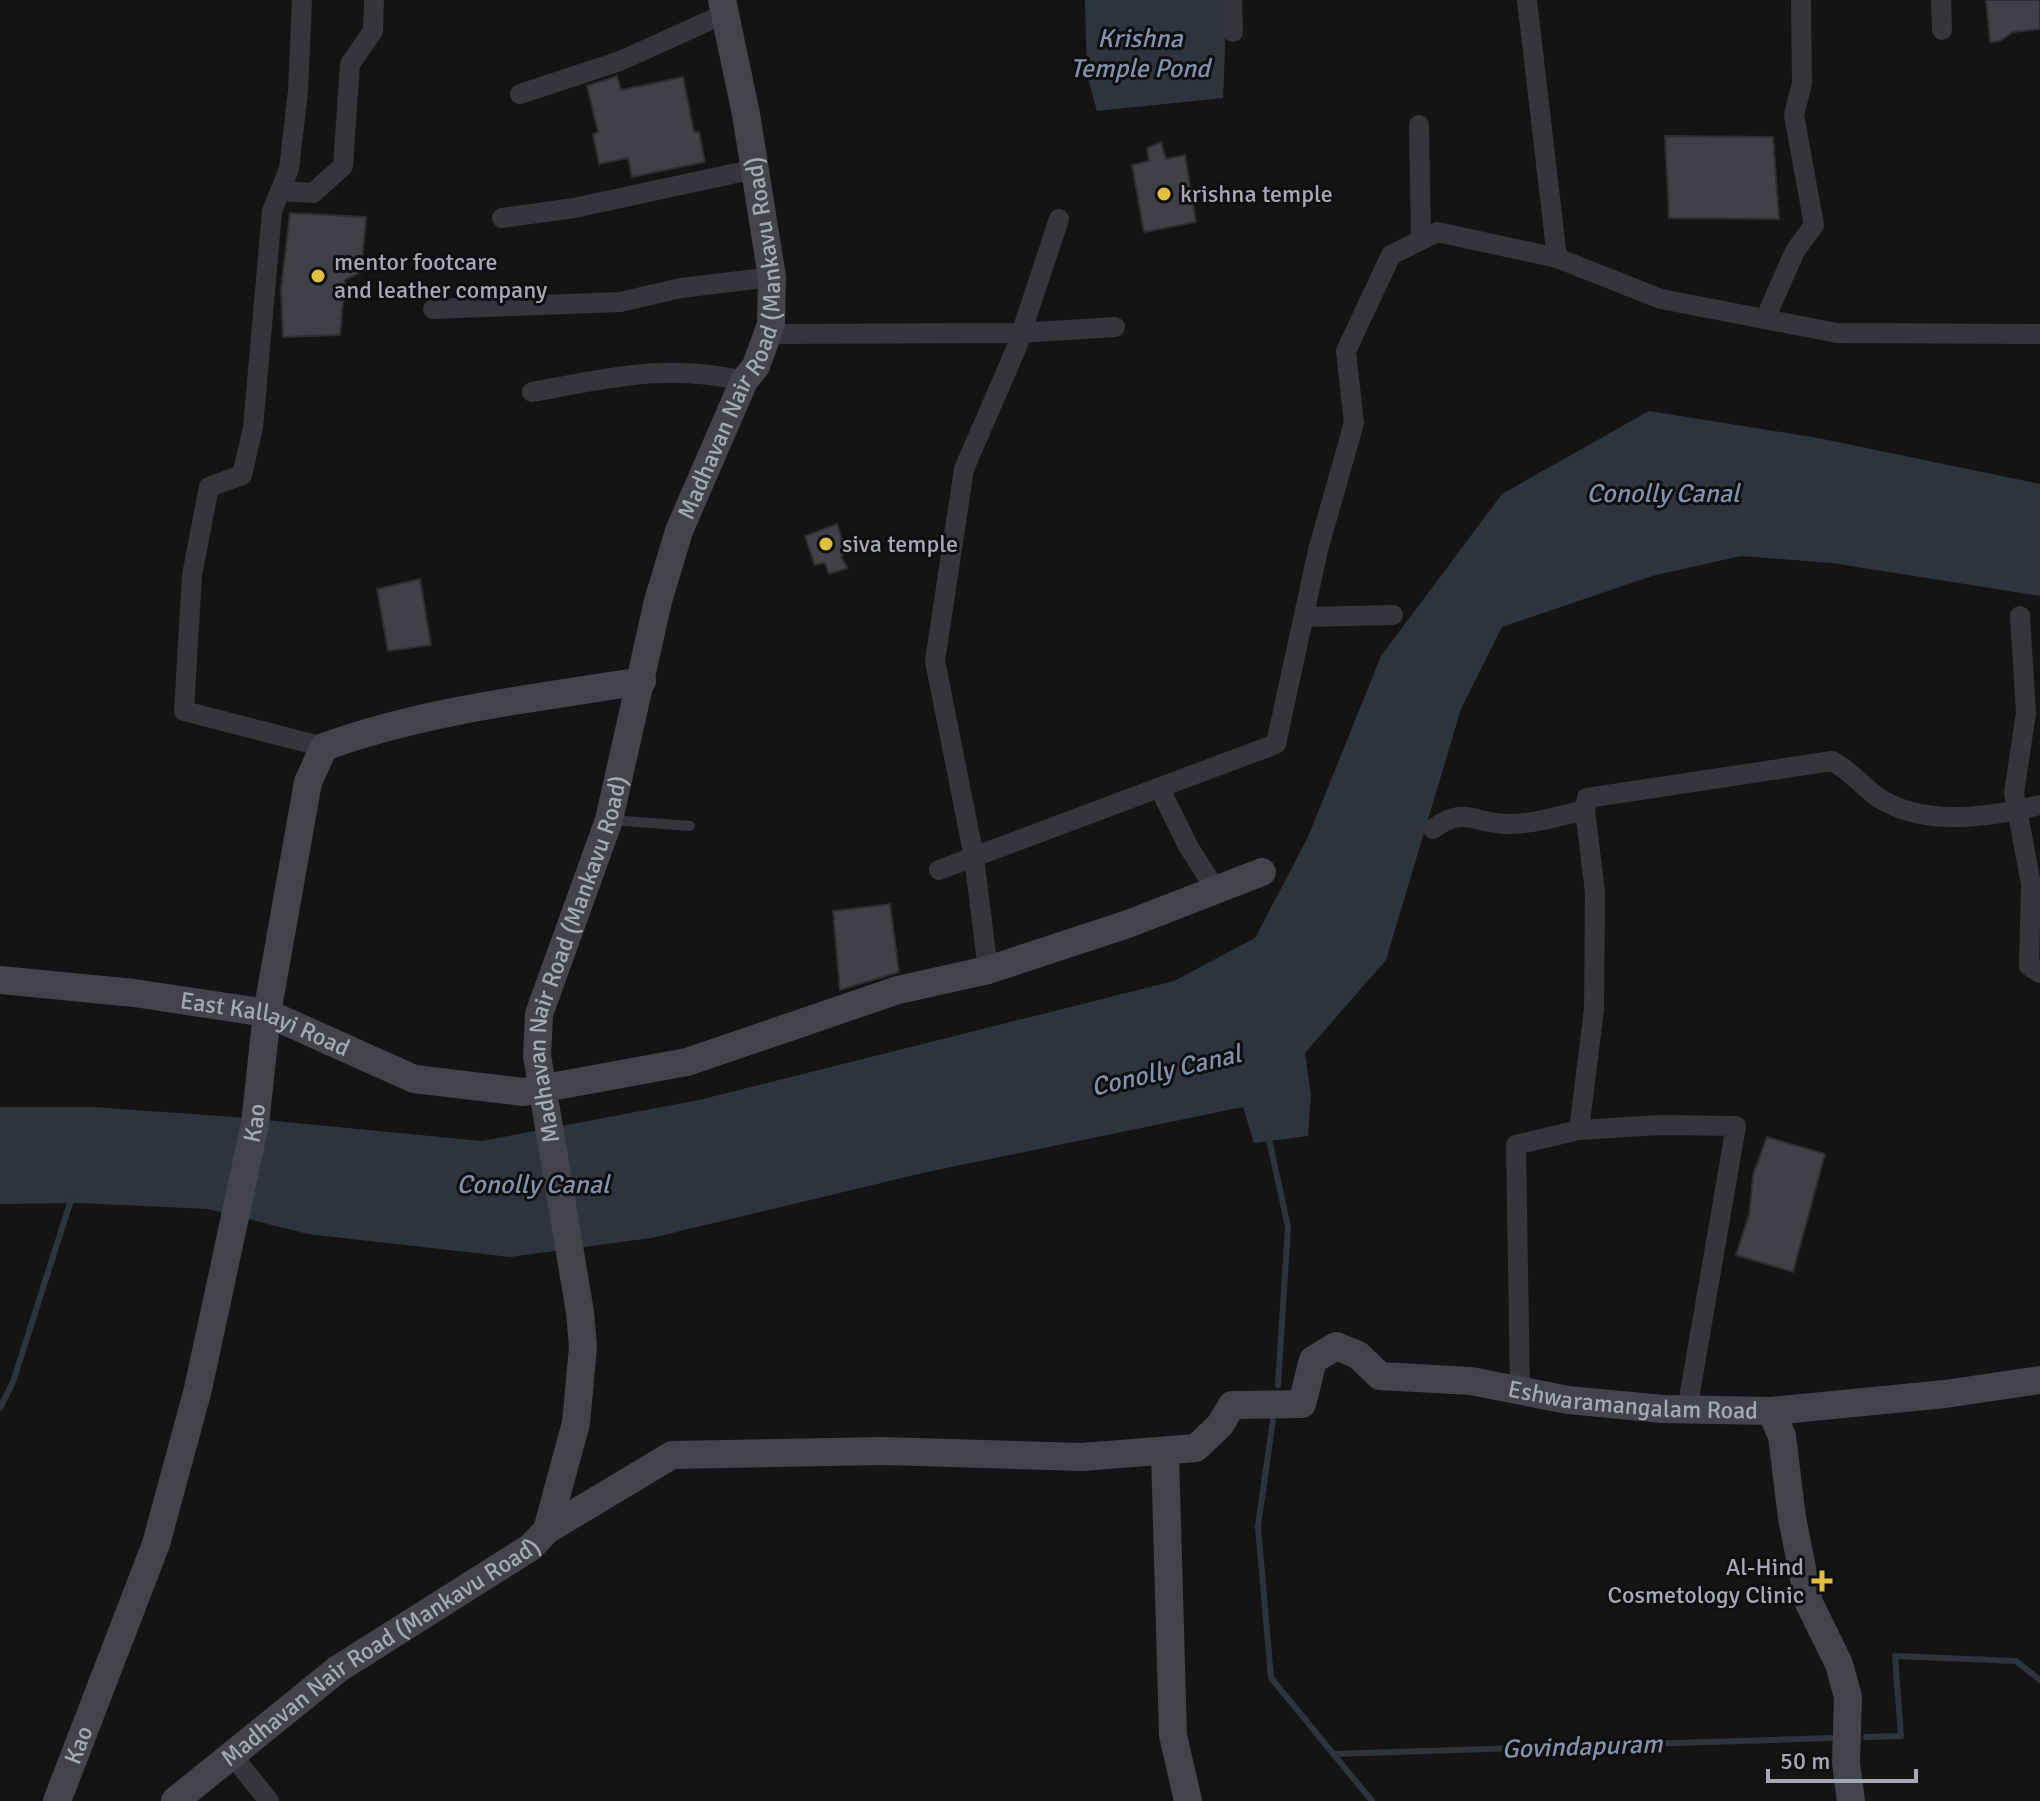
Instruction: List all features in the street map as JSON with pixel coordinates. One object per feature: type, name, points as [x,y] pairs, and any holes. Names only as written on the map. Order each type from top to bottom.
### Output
[{"type":"street","points":[[302,0],[295,123],[289,169],[272,211],[253,428],[242,475],[209,487],[192,575],[184,711],[324,747],[396,725],[642,681]]},
{"type":"street","points":[[280,191],[313,193],[343,166],[350,64],[373,31],[374,0]]},
{"type":"street","points":[[1232,0],[1233,32]]},
{"type":"street","points":[[1527,0],[1557,258]]},
{"type":"street","points":[[1765,319],[1795,251],[1814,225],[1794,115],[1802,83],[1801,0]]},
{"type":"street","points":[[1941,0],[1942,30]]},
{"type":"street","points":[[520,94],[620,61],[723,7]]},
{"type":"street","name":"Madhavan Nair Road (Mankavu Road)","points":[[175,1801],[338,1669],[531,1547],[547,1530],[576,1423],[583,1347],[580,1312],[536,1046],[539,1014],[609,820],[658,601],[679,531],[744,381],[756,366],[773,309],[772,277],[755,169],[723,7]]},
{"type":"street","points":[[1419,125],[1421,240]]},
{"type":"street","points":[[502,218],[574,208],[755,169]]},
{"type":"street","points":[[988,970],[974,857],[935,661],[964,469],[1020,333],[1059,219]]},
{"type":"street","points":[[939,870],[1276,744],[1304,617],[1354,423],[1346,351],[1391,255],[1437,232],[1557,258],[1661,299],[1837,333],[2040,334]]},
{"type":"street","points":[[433,309],[620,302],[681,288],[772,277]]},
{"type":"street","points":[[767,334],[1020,333],[1115,327]]},
{"type":"street","points":[[532,392],[650,371],[702,371],[744,381]]},
{"type":"street","points":[[1304,617],[1393,615]]},
{"type":"street","points":[[2020,616],[2026,713],[2025,736],[2015,767],[2018,810],[2031,884],[2029,966],[2040,973]]},
{"type":"street","name":"Kao","points":[[57,1801],[156,1544],[198,1389],[255,1124],[267,1013],[308,782],[324,747]]},
{"type":"street","points":[[1579,1130],[1594,1009],[1595,892],[1585,810],[1587,798],[1832,761],[1847,768],[1876,796],[1903,810],[1934,818],[2040,805]]},
{"type":"street","points":[[1160,789],[1188,846],[1216,890]]},
{"type":"street","points":[[1433,829],[1450,816],[1476,817],[1501,824],[1531,822],[1585,810]]},
{"type":"street","name":"East Kallayi Road","points":[[0,980],[134,993],[267,1013],[414,1079],[523,1092],[687,1062],[898,990],[988,970],[1262,872]]},
{"type":"street","points":[[1520,1391],[1516,1145],[1579,1130],[1660,1125],[1736,1126],[1687,1410]]},
{"type":"street","name":"Eshwaramangalam Road","points":[[1165,1453],[1196,1448],[1220,1425],[1232,1405],[1302,1404],[1313,1360],[1329,1348],[1348,1349],[1380,1376],[1471,1381],[1568,1400],[1687,1410],[1771,1411],[1782,1436],[1792,1518],[1809,1603],[1839,1664],[1848,1697],[1846,1763],[1851,1801]]},
{"type":"street","points":[[1771,1411],[1945,1394],[2040,1380]]},
{"type":"street","points":[[547,1530],[672,1455],[883,1451],[1067,1457],[1165,1453],[1173,1735],[1188,1801]]},
{"type":"street","points":[[232,1755],[269,1801]]},
{"type":"lane","points":[[609,820],[690,826]]},
{"type":"water","name":"Krishna Temple Pond","points":[[1085,0],[1227,0],[1223,98],[1097,111],[1087,75]]},
{"type":"water","name":"Conolly Canal","points":[[1649,411],[1818,438],[2040,484],[2040,596],[1832,563],[1741,556],[1652,576],[1502,627],[1461,709],[1386,960],[1305,1053],[1311,1096],[1308,1136],[1254,1143],[1243,1107],[927,1172],[651,1238],[510,1257],[308,1234],[208,1209],[79,1203],[0,1204],[0,1107],[93,1107],[482,1141],[699,1100],[1174,981],[1255,938],[1308,837],[1381,656],[1502,494]]},
{"type":"building","points":[[1986,0],[2040,0],[2040,29],[2013,32],[2000,41],[1990,42]]},
{"type":"building","points":[[617,76],[621,90],[683,77],[694,132],[699,132],[705,162],[632,177],[628,158],[599,164],[593,134],[598,132],[587,86]]},
{"type":"building","points":[[1665,136],[1773,137],[1779,219],[1669,218]]},
{"type":"building","name":"krishna temple","points":[[1161,142],[1166,159],[1185,155],[1196,222],[1144,232],[1132,165],[1149,161],[1147,148]]},
{"type":"building","name":"mentor footcare and leather company","points":[[290,213],[366,217],[361,272],[345,280],[340,335],[283,337],[281,288]]},
{"type":"building","name":"siva temple","points":[[837,524],[846,552],[841,557],[848,568],[829,574],[825,563],[815,565],[805,536]]},
{"type":"building","points":[[420,579],[431,645],[388,651],[377,589]]},
{"type":"building","points":[[890,904],[899,972],[840,990],[833,911]]},
{"type":"building","points":[[1767,1137],[1825,1154],[1793,1272],[1736,1255],[1749,1215],[1753,1175]]},
{"type":"waterway","points":[[1268,1135],[1288,1227],[1278,1385]]},
{"type":"waterway","points":[[0,1408],[13,1382],[72,1197]]},
{"type":"waterway","points":[[1273,1420],[1258,1526],[1271,1678],[1372,1801]]},
{"type":"waterway","name":"Govindapuram","points":[[1866,1737],[1901,1736],[1895,1656],[2016,1661],[2040,1680]]},
{"type":"waterway","name":"Govindapuram","points":[[1333,1754],[1831,1738]]},
{"type":"place","name":"krishna temple","points":[[1164,194]]},
{"type":"place","name":"mentor footcare and leather company","points":[[318,276]]},
{"type":"place","name":"siva temple","points":[[826,544]]},
{"type":"place","name":"Al-Hind Cosmetology Clinic","points":[[1822,1581]]}]
